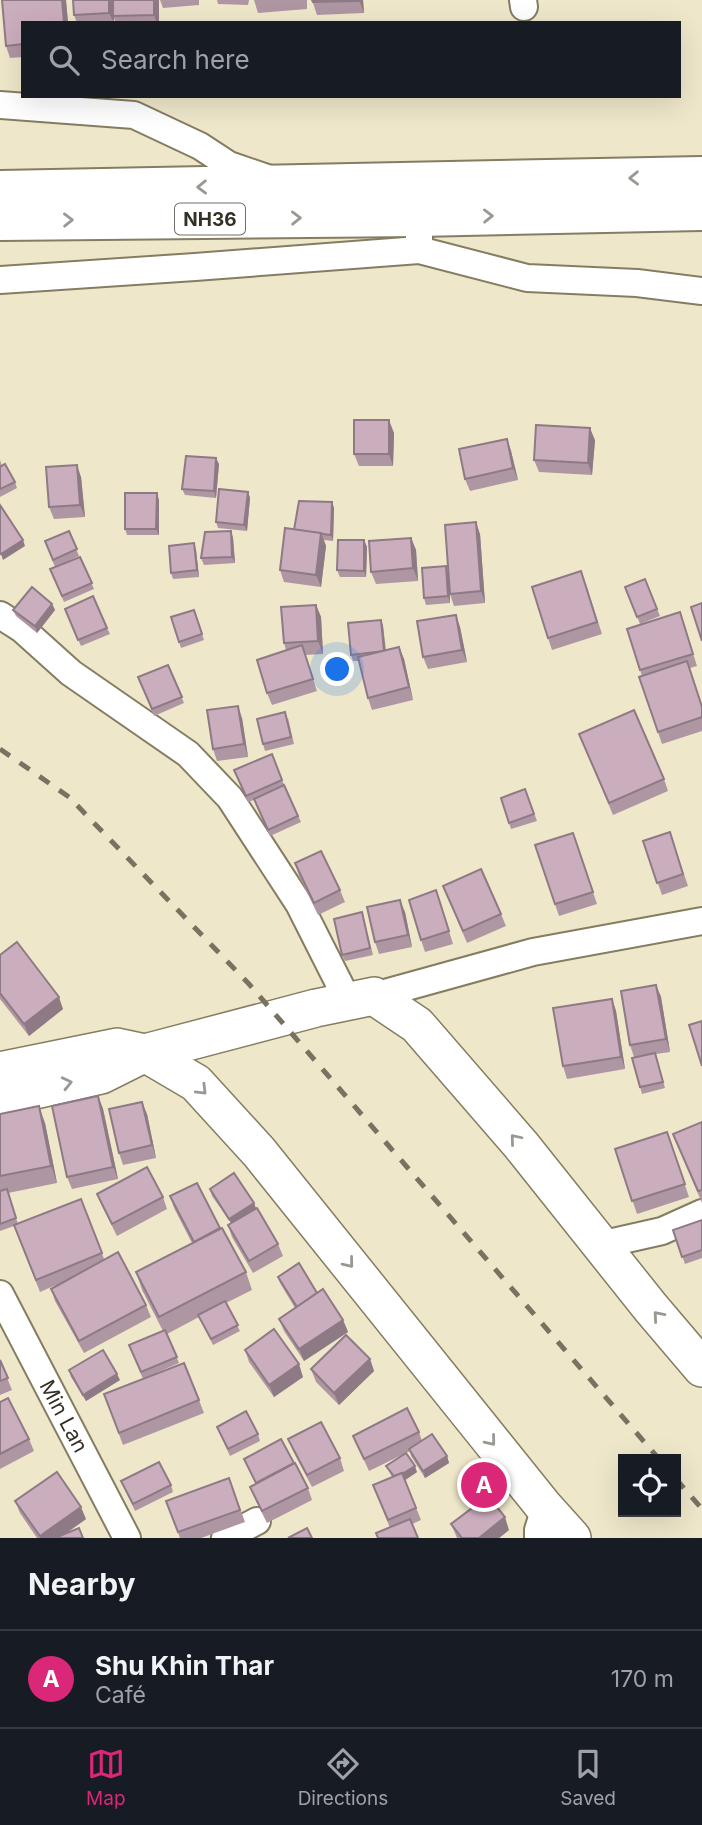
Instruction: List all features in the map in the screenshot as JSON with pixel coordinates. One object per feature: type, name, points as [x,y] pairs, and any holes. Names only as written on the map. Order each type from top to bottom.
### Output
[{"type":"highway","name":"NH36","points":[[0,190],[288,185],[419,216],[702,176]]},
{"type":"highway","name":"NH36","points":[[0,221],[702,211]]},
{"type":"main road","points":[[0,1098],[101,1075],[145,1053],[316,1008],[361,999],[417,1025],[521,1145],[600,1245],[696,1351]]},
{"type":"main road","points":[[0,1071],[117,1047],[145,1053],[196,1083],[259,1152],[542,1523],[572,1538]]},
{"type":"street","points":[[0,105],[134,115],[200,146],[229,165],[288,185]]},
{"type":"street","points":[[0,280],[223,265],[419,216],[527,278],[637,283],[702,291]]},
{"type":"street","points":[[0,615],[22,629],[71,673],[188,754],[230,798],[361,999],[533,952],[702,921]]},
{"type":"street","points":[[600,1245],[662,1231],[702,1213]]},
{"type":"street","name":"Min Lan","points":[[0,1294],[127,1538]]},
{"type":"street","points":[[225,1538],[257,1521]]},
{"type":"building","points":[[2,0],[62,0],[64,21],[21,21],[21,44],[6,46]]},
{"type":"building","points":[[73,0],[109,0],[109,13],[74,15]]},
{"type":"building","points":[[113,0],[154,0],[154,15],[113,16]]},
{"type":"building","points":[[312,0],[359,0],[359,1],[313,2]]},
{"type":"building","points":[[354,420],[389,420],[389,454],[354,454]]},
{"type":"building","points":[[536,425],[590,428],[588,463],[534,460]]},
{"type":"building","points":[[507,439],[513,468],[465,479],[459,449]]},
{"type":"building","points":[[186,456],[216,458],[214,491],[182,489]]},
{"type":"building","points":[[5,464],[15,482],[0,489],[0,467]]},
{"type":"building","points":[[77,465],[80,505],[49,507],[46,467]]},
{"type":"building","points":[[219,489],[248,492],[244,525],[216,522]]},
{"type":"building","points":[[125,493],[157,493],[156,529],[125,529]]},
{"type":"building","points":[[299,501],[332,502],[331,535],[294,530]]},
{"type":"building","points":[[0,505],[23,540],[1,554],[0,552]]},
{"type":"building","points":[[476,522],[481,591],[450,594],[445,525]]},
{"type":"building","points":[[285,528],[321,533],[316,575],[280,570]]},
{"type":"building","points":[[69,531],[77,549],[53,560],[45,541]]},
{"type":"building","points":[[231,531],[232,557],[201,558],[205,532]]},
{"type":"building","points":[[411,538],[413,568],[371,572],[369,541]]},
{"type":"building","points":[[338,540],[364,540],[364,571],[337,570]]},
{"type":"building","points":[[194,543],[197,570],[171,573],[169,546]]},
{"type":"building","points":[[80,557],[92,583],[62,596],[50,569]]},
{"type":"building","points":[[446,566],[448,596],[424,598],[422,568]]},
{"type":"building","points":[[581,571],[597,622],[548,638],[532,587]]},
{"type":"building","points":[[645,579],[657,609],[637,617],[625,587]]},
{"type":"building","points":[[32,587],[52,604],[35,626],[13,610]]},
{"type":"building","points":[[93,596],[107,628],[78,640],[65,609]]},
{"type":"building","points":[[702,603],[702,641],[691,607]]},
{"type":"building","points":[[316,605],[318,641],[284,643],[281,607]]},
{"type":"building","points":[[194,610],[202,634],[179,642],[171,617]]},
{"type":"building","points":[[680,612],[693,654],[640,670],[627,629]]},
{"type":"building","points":[[456,615],[462,650],[423,657],[417,621]]},
{"type":"building","points":[[381,620],[384,651],[351,655],[348,623]]},
{"type":"building","points":[[302,645],[313,679],[267,693],[257,660]]},
{"type":"building","points":[[399,647],[409,687],[368,698],[358,657]]},
{"type":"building","points":[[687,661],[702,707],[702,717],[658,732],[639,677]]},
{"type":"building","points":[[168,665],[182,697],[152,709],[138,677]]},
{"type":"building","points":[[238,706],[244,744],[213,749],[207,710]]},
{"type":"building","points":[[634,710],[664,779],[609,803],[579,734]]},
{"type":"building","points":[[285,712],[291,737],[263,744],[257,719]]},
{"type":"building","points":[[272,754],[282,780],[246,796],[234,770]]},
{"type":"building","points":[[284,785],[298,816],[268,830],[254,799]]},
{"type":"building","points":[[525,789],[534,814],[509,823],[501,798]]},
{"type":"building","points":[[670,832],[683,874],[657,883],[643,841]]},
{"type":"building","points":[[573,833],[593,892],[555,904],[535,845]]},
{"type":"building","points":[[321,851],[340,890],[314,903],[295,863]]},
{"type":"building","points":[[481,869],[501,914],[463,931],[443,886]]},
{"type":"building","points":[[436,890],[449,931],[421,940],[409,900]]},
{"type":"building","points":[[400,900],[408,935],[375,942],[367,907]]},
{"type":"building","points":[[362,912],[370,948],[342,955],[334,919]]},
{"type":"building","points":[[17,942],[59,997],[24,1024],[0,993],[0,955]]},
{"type":"building","points":[[656,985],[666,1039],[630,1045],[621,991]]},
{"type":"building","points":[[612,999],[621,1057],[563,1066],[553,1008]]},
{"type":"building","points":[[702,1021],[702,1066],[689,1025]]},
{"type":"building","points":[[655,1053],[663,1082],[640,1087],[632,1058]]},
{"type":"building","points":[[98,1096],[113,1167],[67,1177],[52,1106]]},
{"type":"building","points":[[142,1102],[152,1145],[119,1153],[109,1109]]},
{"type":"building","points":[[39,1106],[51,1166],[0,1176],[0,1114]]},
{"type":"building","points":[[702,1122],[702,1190],[698,1191],[673,1134]]},
{"type":"building","points":[[667,1132],[685,1184],[632,1201],[615,1149]]},
{"type":"building","points":[[147,1167],[163,1197],[112,1224],[97,1194]]},
{"type":"building","points":[[234,1173],[254,1203],[229,1219],[210,1189]]},
{"type":"building","points":[[197,1183],[220,1228],[194,1242],[170,1196]]},
{"type":"building","points":[[7,1189],[16,1218],[0,1224],[0,1191]]},
{"type":"building","points":[[81,1199],[102,1253],[36,1280],[14,1225]]},
{"type":"building","points":[[257,1208],[278,1244],[249,1261],[228,1225]]},
{"type":"building","points":[[702,1220],[702,1250],[682,1257],[673,1230]]},
{"type":"building","points":[[222,1228],[246,1272],[159,1317],[136,1272]]},
{"type":"building","points":[[118,1252],[146,1305],[79,1341],[51,1289]]},
{"type":"building","points":[[299,1263],[317,1293],[297,1307],[278,1277]]},
{"type":"building","points":[[323,1289],[343,1320],[299,1349],[279,1319]]},
{"type":"building","points":[[225,1301],[238,1325],[211,1339],[198,1315]]},
{"type":"building","points":[[274,1329],[299,1364],[269,1385],[245,1350]]},
{"type":"building","points":[[165,1330],[177,1357],[141,1372],[129,1345]]},
{"type":"building","points":[[346,1335],[370,1359],[334,1393],[311,1369]]},
{"type":"building","points":[[103,1350],[117,1374],[83,1395],[69,1370]]},
{"type":"building","points":[[0,1360],[8,1378],[0,1381]]},
{"type":"building","points":[[184,1363],[199,1400],[119,1433],[104,1394]]},
{"type":"building","points":[[8,1398],[29,1439],[0,1454],[0,1402]]},
{"type":"building","points":[[407,1408],[419,1432],[364,1459],[353,1436]]},
{"type":"building","points":[[246,1411],[258,1434],[228,1449],[217,1427]]},
{"type":"building","points":[[321,1422],[340,1458],[307,1475],[288,1439]]},
{"type":"building","points":[[432,1434],[447,1456],[423,1471],[409,1449]]},
{"type":"building","points":[[281,1439],[294,1463],[256,1483],[244,1459]]},
{"type":"building","points":[[406,1453],[415,1466],[394,1476],[386,1466]]},
{"type":"building","points":[[159,1462],[171,1485],[133,1504],[121,1481]]},
{"type":"building","points":[[295,1463],[308,1488],[262,1511],[250,1487]]},
{"type":"building","points":[[57,1472],[81,1507],[40,1536],[15,1501]]},
{"type":"building","points":[[402,1473],[416,1508],[388,1520],[373,1485]]},
{"type":"building","points":[[229,1478],[240,1510],[178,1532],[166,1501]]},
{"type":"building","points":[[488,1496],[505,1517],[479,1538],[462,1538],[451,1524]]},
{"type":"building","points":[[410,1519],[418,1538],[378,1538],[376,1533]]},
{"type":"building","points":[[79,1528],[83,1538],[55,1538]]},
{"type":"building","points":[[307,1528],[312,1538],[288,1538]]},
{"type":"railway","points":[[0,749],[69,797],[249,984],[655,1454]]},
{"type":"railway","points":[[681,1485],[702,1509]]},
{"type":"place","name":"Shu Khin Thar","points":[[484,1485]]}]
